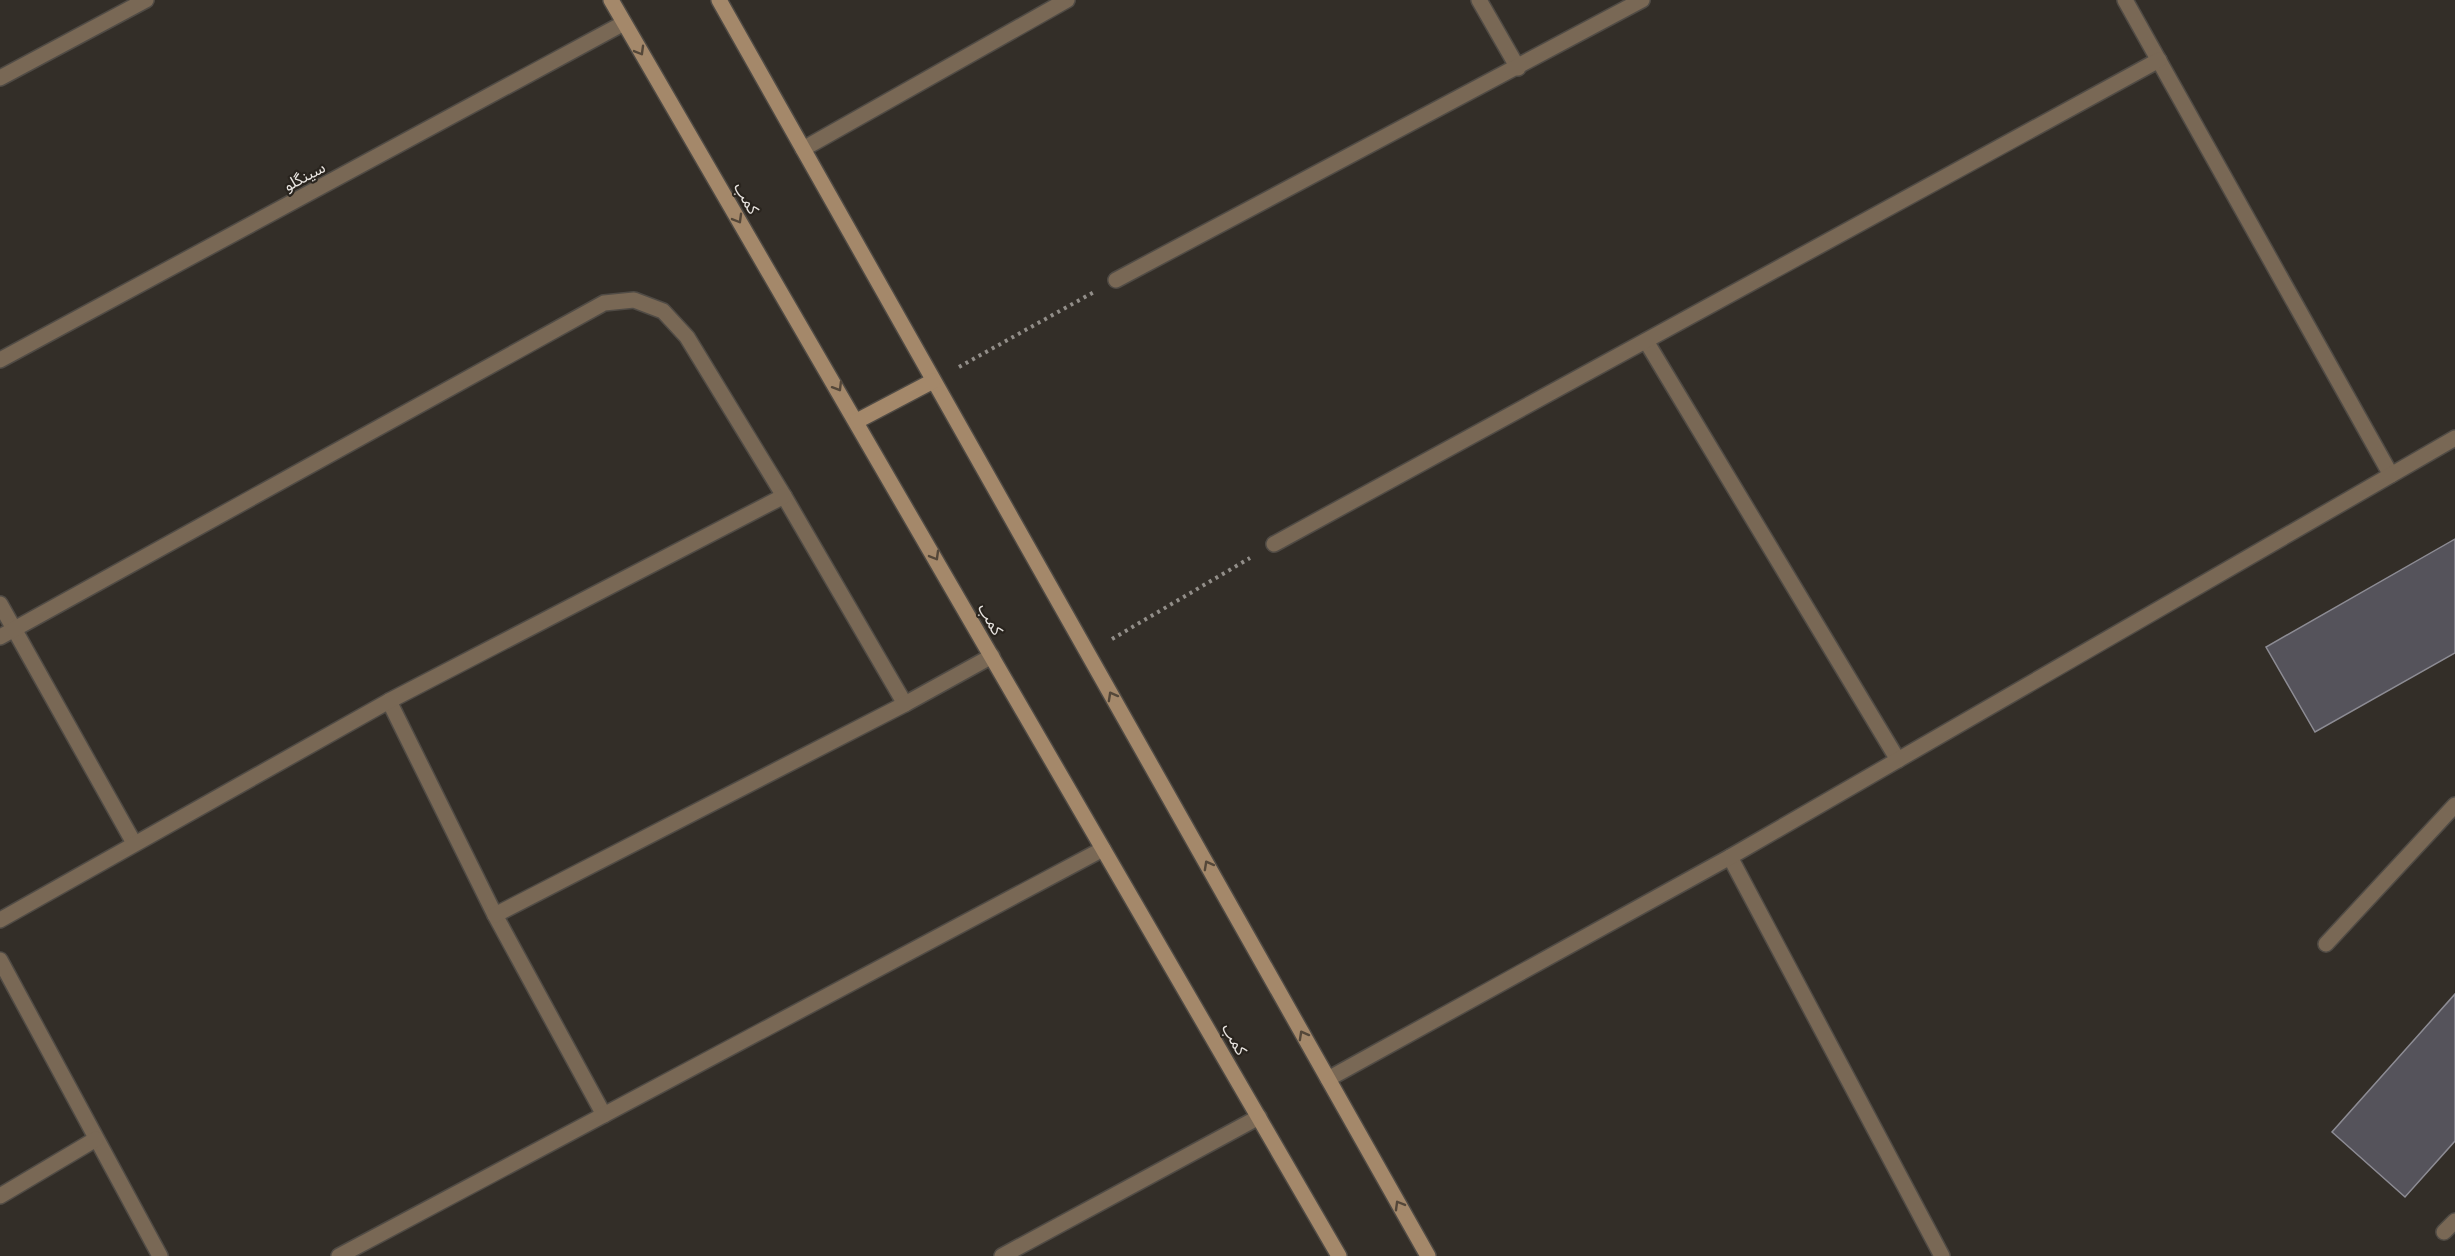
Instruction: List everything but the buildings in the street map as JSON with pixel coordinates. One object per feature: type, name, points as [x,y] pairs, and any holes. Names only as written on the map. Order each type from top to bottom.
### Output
[{"type":"street","points":[[0,78],[146,0]]},
{"type":"street","name":"کمب","points":[[611,0],[1339,1256]]},
{"type":"street","points":[[719,0],[1428,1256]]},
{"type":"street","points":[[803,149],[1067,0]]},
{"type":"street","points":[[1479,0],[1518,68]]},
{"type":"street","points":[[1116,280],[1642,0]]},
{"type":"street","points":[[2125,0],[2391,475]]},
{"type":"street","name":"سینگلو","points":[[0,360],[624,23]]},
{"type":"street","points":[[1274,544],[2159,60]]},
{"type":"street","points":[[0,637],[604,303],[634,300],[663,311],[687,337],[784,496],[905,704]]},
{"type":"street","points":[[1646,340],[1898,760]]},
{"type":"street","points":[[857,421],[933,381]]},
{"type":"street","points":[[1328,1079],[1730,857],[2455,438]]},
{"type":"street","points":[[0,920],[388,701],[784,496]]},
{"type":"street","points":[[0,604],[134,843]]},
{"type":"street","points":[[495,915],[905,704],[992,656]]},
{"type":"street","points":[[388,701],[495,915],[604,1115]]},
{"type":"street","points":[[2326,944],[2455,805]]},
{"type":"street","points":[[344,1255],[1103,849]]},
{"type":"street","points":[[1730,857],[1942,1256]]},
{"type":"street","points":[[0,960],[160,1256]]},
{"type":"street","points":[[1002,1256],[1259,1117]]},
{"type":"street","points":[[0,1196],[96,1139]]},
{"type":"path","points":[[933,381],[1116,280]]},
{"type":"path","points":[[1088,653],[1274,544]]}]
